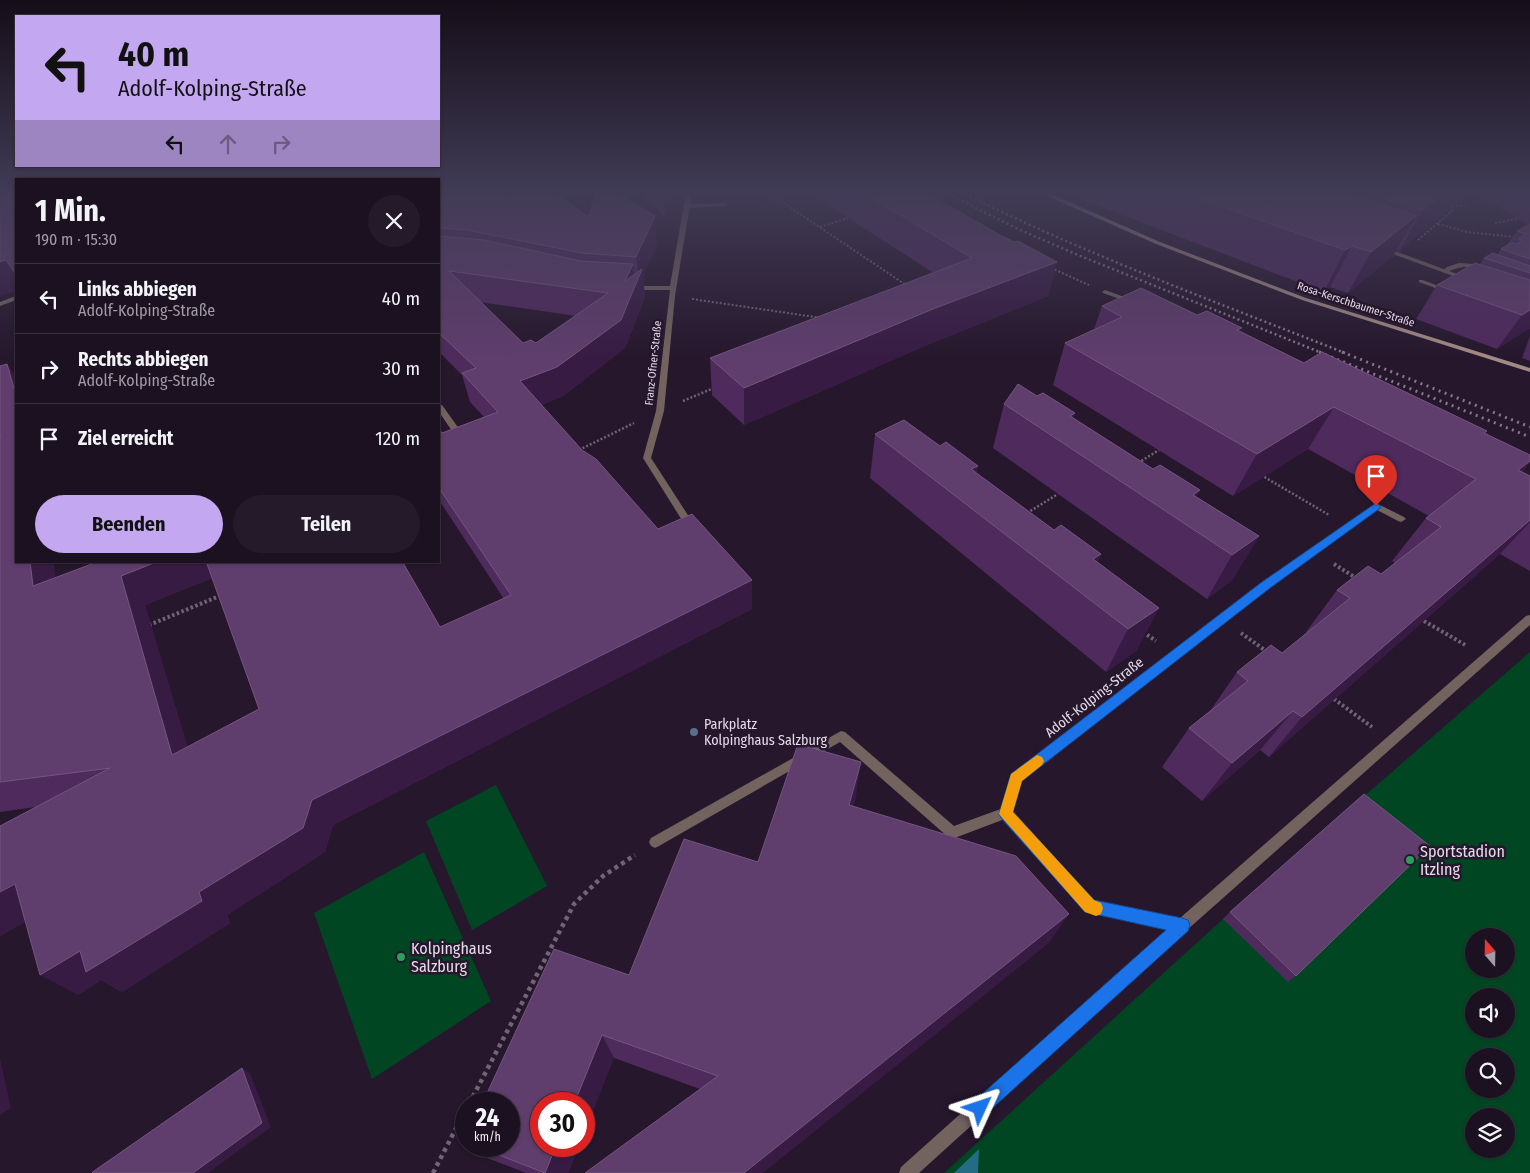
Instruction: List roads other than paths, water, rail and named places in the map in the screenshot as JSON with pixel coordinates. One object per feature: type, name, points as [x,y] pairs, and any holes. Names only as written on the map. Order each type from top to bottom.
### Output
[{"type":"main road","name":"Rosa-Kerschbaumer-Straße","points":[[1168,247],[1304,299],[1530,370]]},
{"type":"street","name":"Franz-Ofner-Straße","points":[[680,247],[672,292],[660,411],[647,458],[688,523]]},
{"type":"street","points":[[1376,247],[1472,281]]},
{"type":"street","points":[[1445,271],[1458,264],[1466,264],[1494,273]]},
{"type":"street","points":[[1421,281],[1455,293]]},
{"type":"street","points":[[623,287],[672,292]]},
{"type":"street","points":[[1105,292],[1142,305]]},
{"type":"street","points":[[0,304],[15,298]]},
{"type":"street","points":[[440,408],[464,442]]},
{"type":"street","name":"Adolf-Kolping-Straße","points":[[1006,814],[1016,778],[1174,655],[1376,506],[1401,519]]},
{"type":"street","points":[[907,1173],[1182,925],[1530,619]]},
{"type":"street","points":[[655,842],[841,736],[952,833],[1006,814],[1090,907],[1182,925]]},
{"type":"water","points":[[979,1149],[978,1173],[954,1173]]},
{"type":"railway","points":[[1059,247],[1322,353]]},
{"type":"railway","points":[[1080,247],[1345,353]]},
{"type":"railway","points":[[1319,352],[1530,437]]},
{"type":"railway","points":[[1342,352],[1530,427]]},
{"type":"place","name":"Parkplatz Kolpinghaus Salzburg","points":[[694,732]]},
{"type":"place","name":"Sportstadion Itzling","points":[[1410,860]]},
{"type":"place","name":"Kolpinghaus Salzburg","points":[[401,957]]}]
